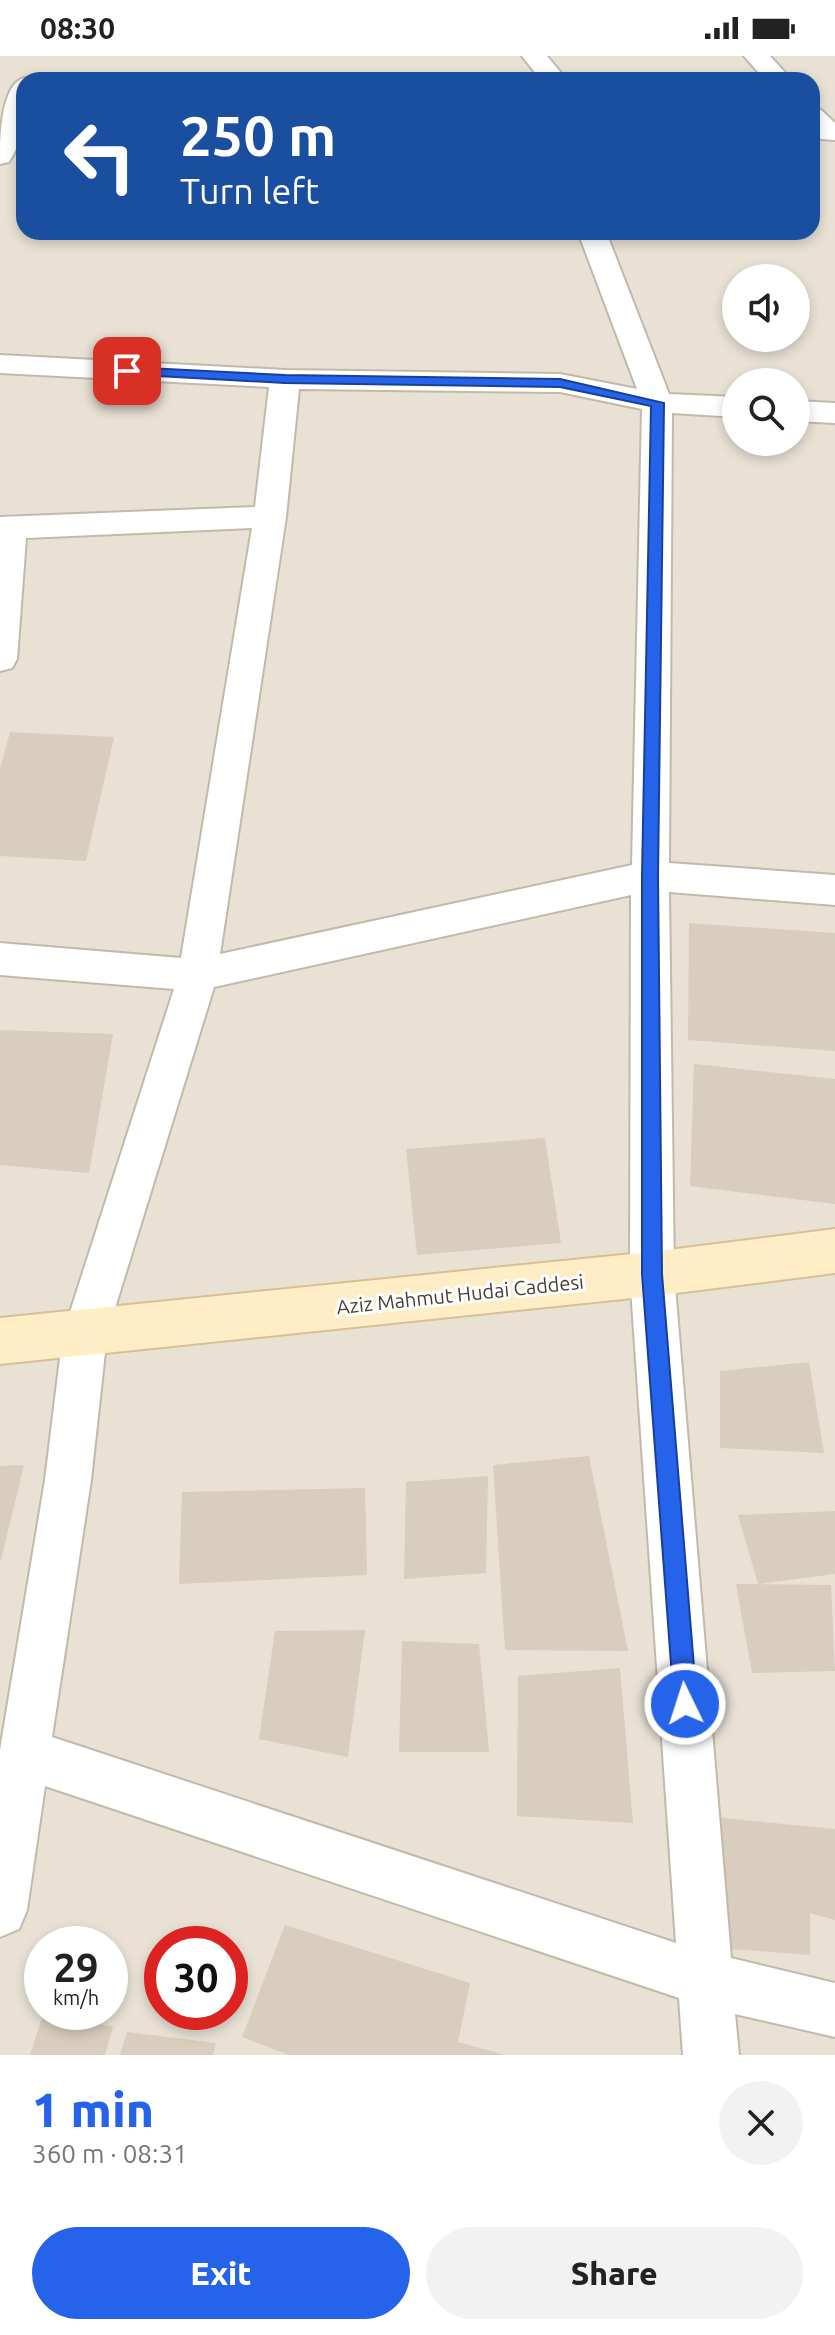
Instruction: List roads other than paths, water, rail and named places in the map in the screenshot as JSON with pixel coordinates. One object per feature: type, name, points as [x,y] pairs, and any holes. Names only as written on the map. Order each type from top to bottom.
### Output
[{"type":"street","points":[[534,56],[547,72]]},
{"type":"street","points":[[756,56],[771,72]]},
{"type":"street","points":[[0,156],[16,110]]},
{"type":"street","points":[[595,240],[657,403],[650,876],[652,1274],[711,2055]]},
{"type":"street","points":[[0,364],[285,379],[560,383],[657,403],[722,406]]},
{"type":"street","points":[[0,1910],[68,1480],[85,1334],[198,975],[270,517],[285,379]]},
{"type":"street","points":[[810,412],[835,413]]},
{"type":"street","points":[[0,659],[6,528],[270,517]]},
{"type":"street","points":[[0,959],[198,975],[650,876],[835,890]]},
{"type":"street","name":"Aziz Mahmut Hudai Caddesi","points":[[0,1341],[652,1274],[835,1251]]},
{"type":"street","name":"Aziz Mahmut Hudai Caddesi","points":[[0,1329],[85,1334]]},
{"type":"street","points":[[26,1754],[707,1980],[835,2010]]}]
